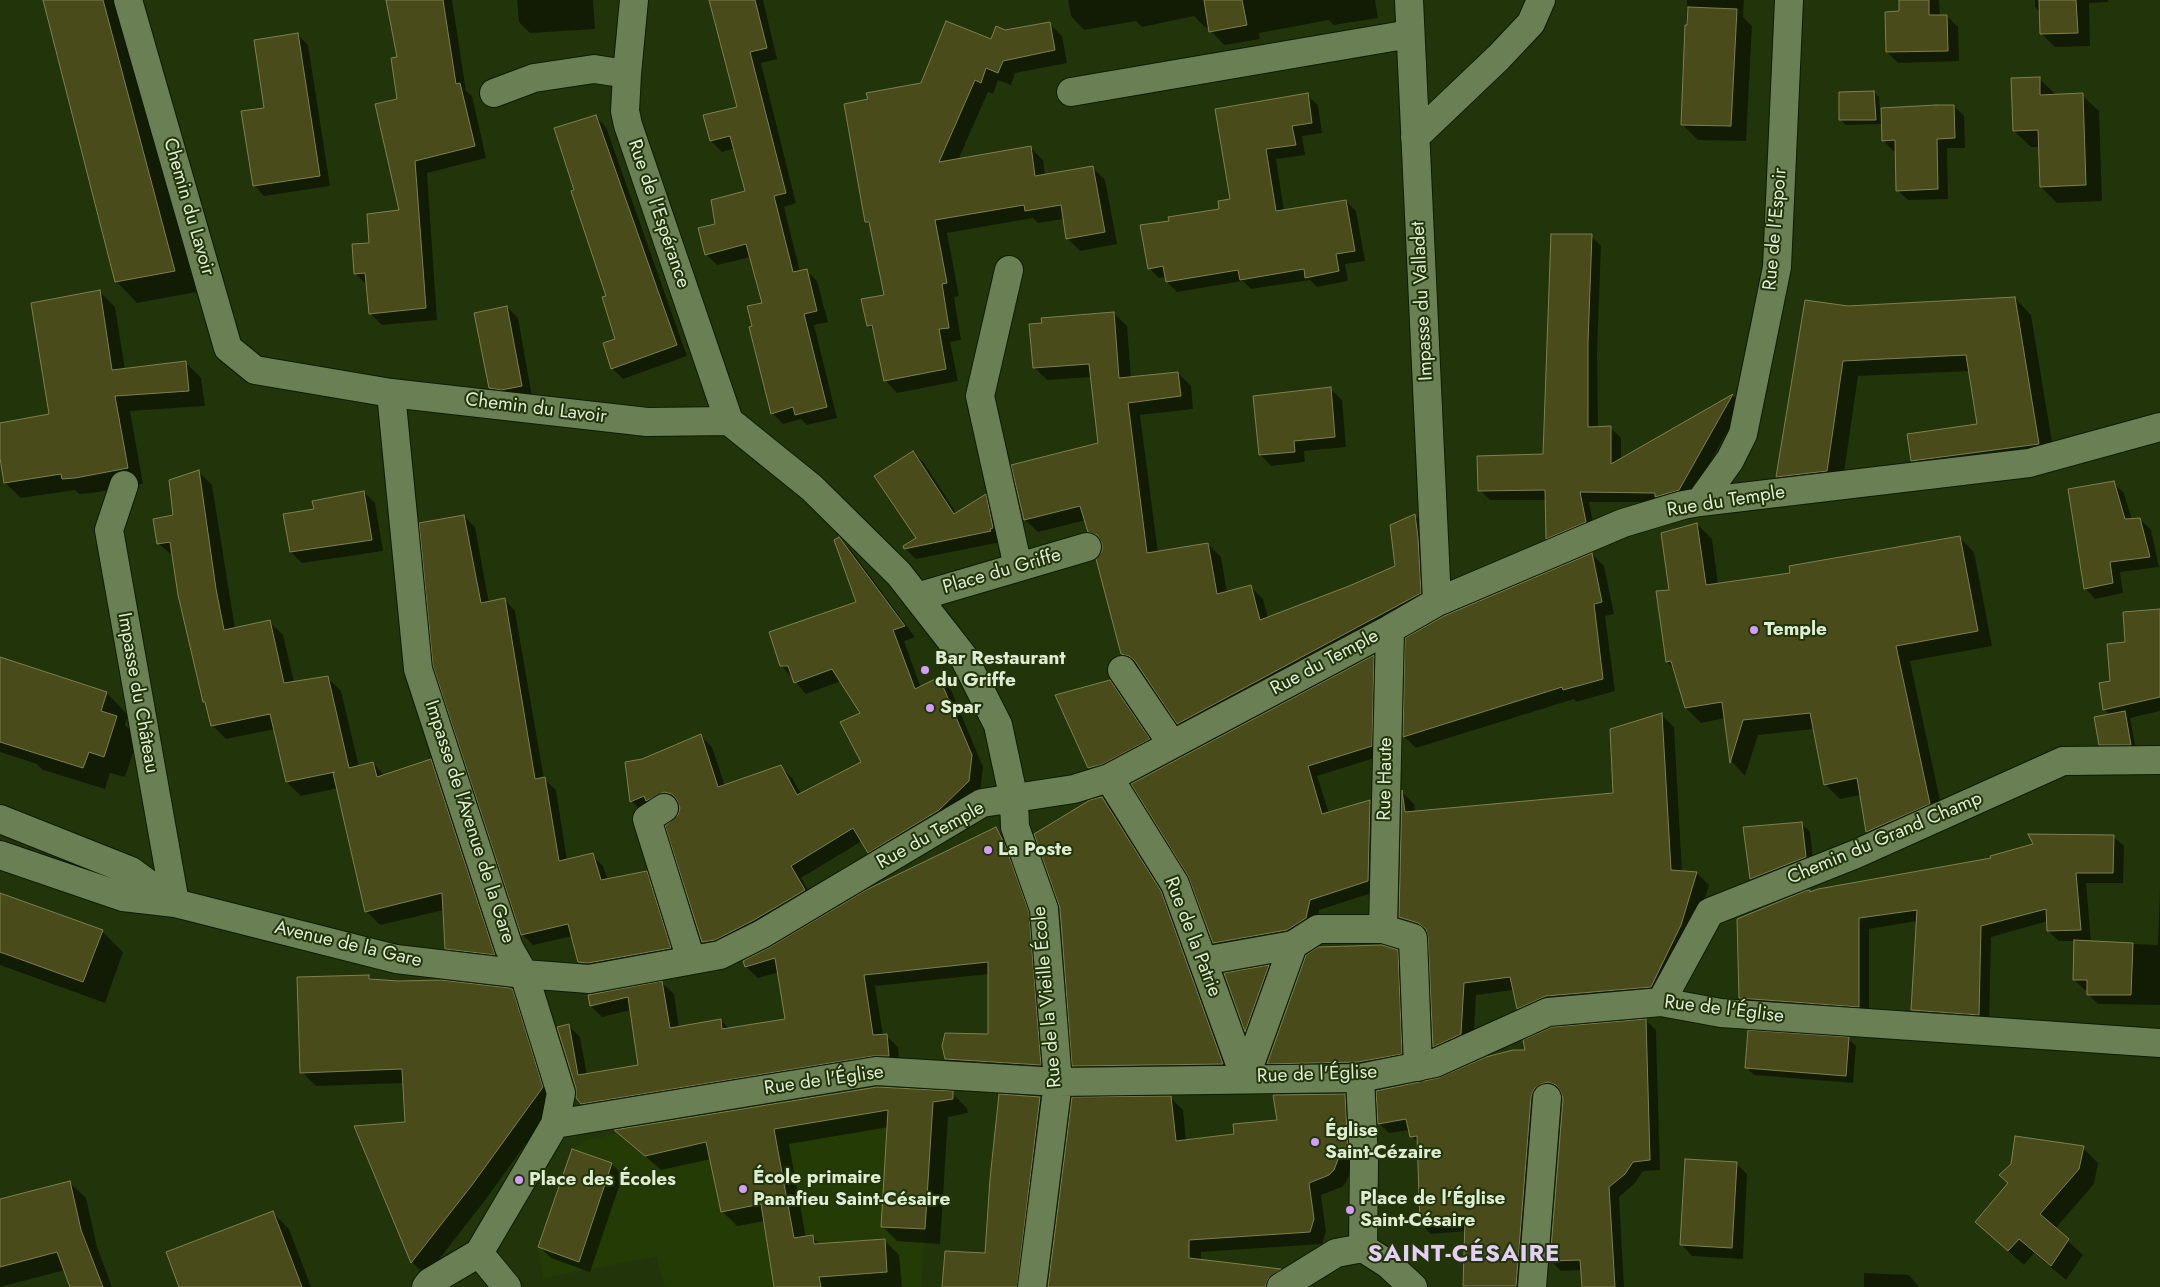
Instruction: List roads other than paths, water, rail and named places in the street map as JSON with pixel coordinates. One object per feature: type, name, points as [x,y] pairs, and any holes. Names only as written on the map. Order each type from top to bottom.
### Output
[{"type":"street","name":"Chemin du Lavoir","points":[[128,0],[228,348],[256,370],[391,393],[647,422],[729,421]]},
{"type":"street","name":"Rue de l'Espérance","points":[[634,0],[627,74],[626,111],[628,125],[729,421]]},
{"type":"street","name":"Impasse du Valladet","points":[[1409,0],[1437,602]]},
{"type":"street","points":[[1415,137],[1499,57],[1530,23],[1541,0]]},
{"type":"street","name":"Rue de l'Espoir","points":[[1700,502],[1730,460],[1743,434],[1777,267],[1789,0]]},
{"type":"street","points":[[1071,92],[1410,34]]},
{"type":"street","points":[[494,93],[534,78],[594,69],[627,74]]},
{"type":"street","points":[[1009,270],[980,396],[1018,567]]},
{"type":"street","name":"Impasse de l'Avenue de la Gare","points":[[391,393],[418,668],[509,948],[524,974]]},
{"type":"street","points":[[729,421],[812,488],[899,574],[964,656],[998,725],[1014,800]]},
{"type":"street","name":"Rue du Temple","points":[[524,974],[589,979],[720,955],[762,934],[982,803],[1014,800],[1091,785],[1109,778],[1390,629],[1437,602],[1623,523],[1683,505],[1700,502],[2029,463],[2160,427]]},
{"type":"street","name":"Impasse du Château","points":[[124,485],[108,530],[175,903]]},
{"type":"street","name":"Place du Griffe","points":[[917,596],[1087,547]]},
{"type":"street","name":"Rue Haute","points":[[1383,929],[1390,629]]},
{"type":"street","points":[[1122,670],[1172,744]]},
{"type":"street","name":"Chemin du Grand Champ","points":[[1661,1002],[1710,912],[1856,854],[2063,760],[2160,760]]},
{"type":"street","name":"Rue de la Patrie","points":[[1109,778],[1175,884],[1245,1078]]},
{"type":"street","name":"Rue de la Vieille École","points":[[1014,800],[1015,827],[1044,909],[1058,1082],[1032,1287]]},
{"type":"street","points":[[664,808],[647,819],[690,960]]},
{"type":"street","name":"Avenue de la Gare","points":[[0,819],[131,872],[175,903]]},
{"type":"street","name":"Avenue de la Gare","points":[[0,855],[122,897],[175,903],[396,959],[524,974]]},
{"type":"street","points":[[1203,961],[1293,945],[1318,929],[1383,929],[1414,938],[1418,1066]]},
{"type":"street","points":[[1245,1078],[1293,945]]},
{"type":"street","points":[[426,1287],[430,1282],[479,1253],[555,1124],[561,1093],[524,974]]},
{"type":"street","name":"Rue de l'Église","points":[[555,1124],[876,1071],[1058,1082],[1245,1078],[1360,1078],[1435,1063],[1548,1012],[1661,1002],[1721,1013],[2160,1043]]},
{"type":"street","points":[[1360,1078],[1364,1161],[1363,1248]]},
{"type":"street","points":[[1532,1287],[1547,1098]]},
{"type":"street","points":[[1281,1287],[1336,1253],[1363,1248],[1388,1264],[1413,1287]]},
{"type":"street","points":[[479,1253],[507,1287]]},
{"type":"place","name":"Temple","points":[[1754,630]]},
{"type":"place","name":"Bar Restaurant du Griffe","points":[[925,670]]},
{"type":"place","name":"Spar","points":[[930,708]]},
{"type":"place","name":"La Poste","points":[[988,850]]},
{"type":"place","name":"Église Saint-Cézaire","points":[[1315,1142]]},
{"type":"place","name":"Place des Écoles","points":[[519,1180]]},
{"type":"place","name":"École primaire Panafieu Saint-Césaire","points":[[743,1189]]},
{"type":"place","name":"Place de l'Église Saint-Césaire","points":[[1350,1210]]},
{"type":"district","name":"SAINT-CÉSAIRE","points":[[1464,1255]]}]
